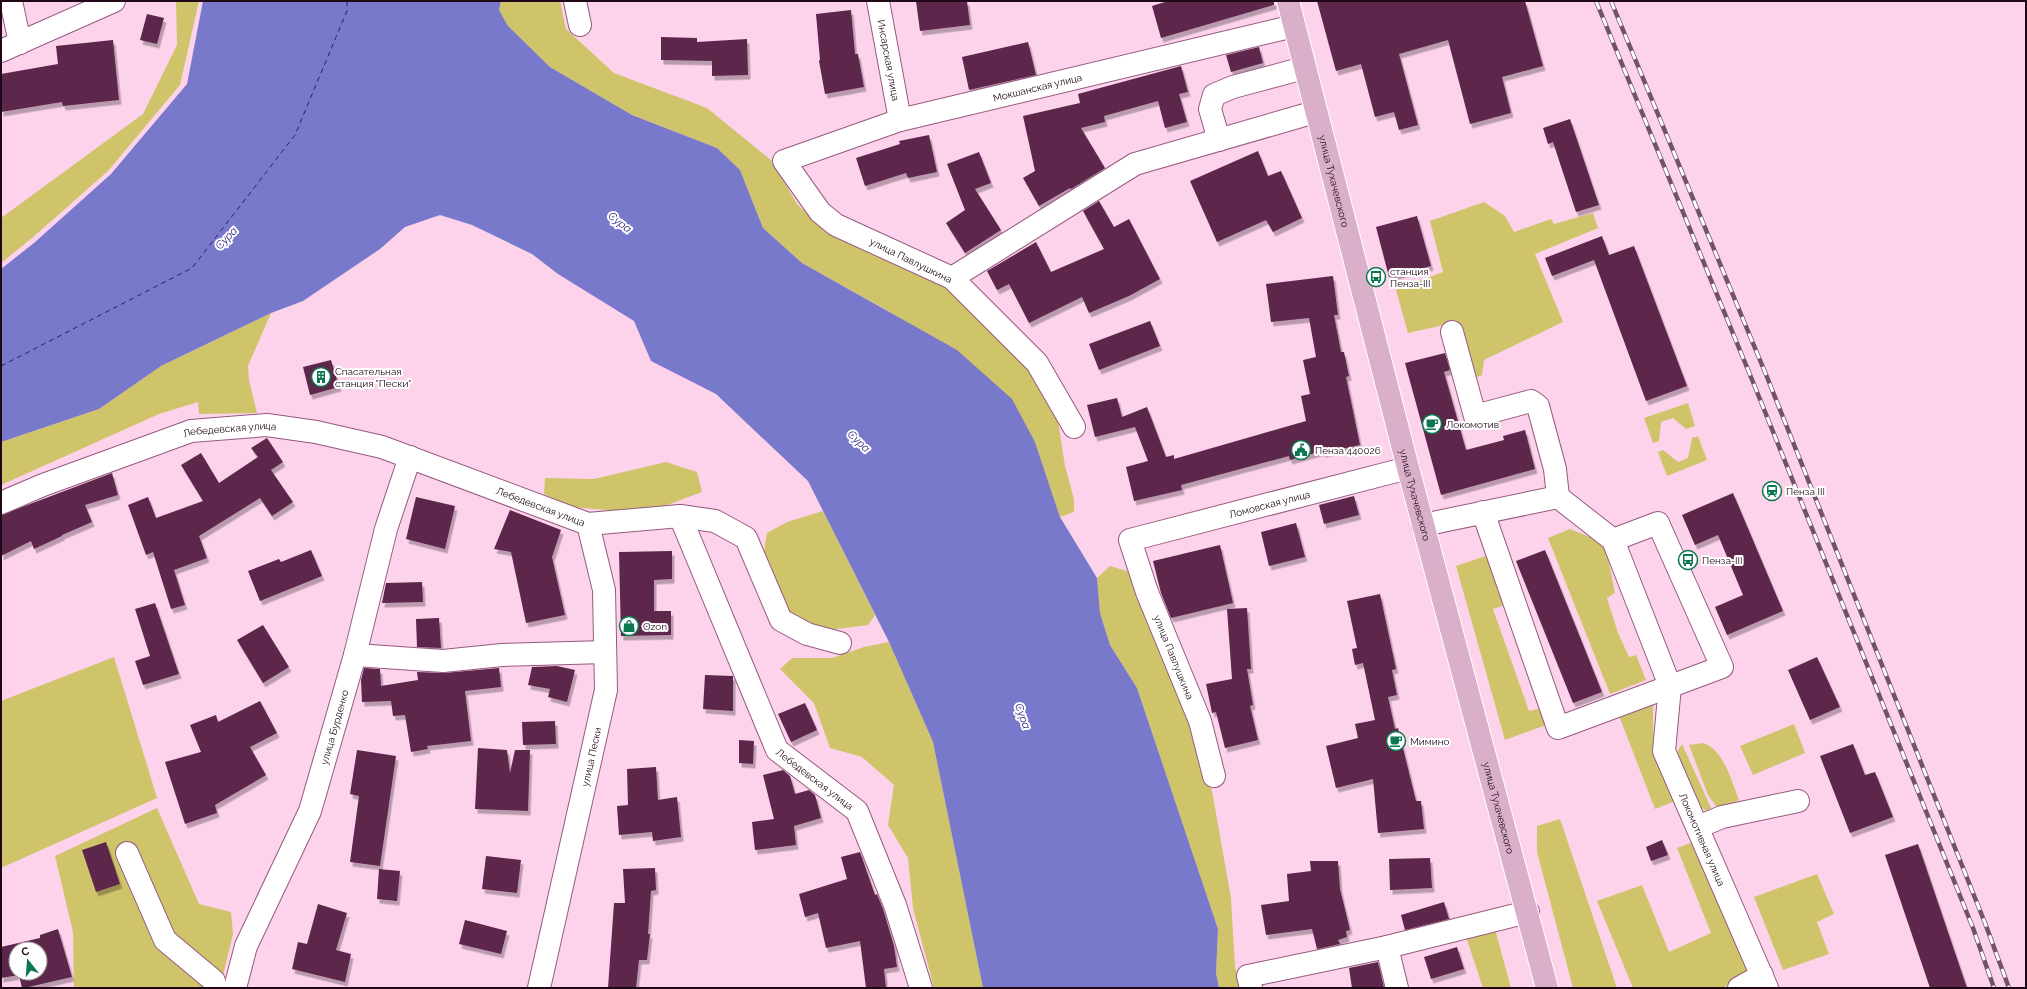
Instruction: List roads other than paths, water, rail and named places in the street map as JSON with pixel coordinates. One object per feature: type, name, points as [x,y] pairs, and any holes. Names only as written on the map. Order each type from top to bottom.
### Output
[{"type":"main road","name":"улица Тухачевского","points":[[1288,1],[1315,112],[1408,468],[1528,912],[1547,988]]},
{"type":"street","points":[[11,1],[11,47],[114,1]]},
{"type":"street","points":[[576,1],[580,25]]},
{"type":"street","name":"Инсарская улица","points":[[878,1],[900,120]]},
{"type":"street","name":"Мокшанская улица","points":[[784,160],[900,120],[1294,26]]},
{"type":"street","points":[[1219,140],[1210,109],[1214,95],[1241,85],[1304,68]]},
{"type":"street","points":[[952,278],[1135,164],[1315,112]]},
{"type":"street","name":"улица Павлушкина","points":[[784,160],[820,212],[836,225],[952,278],[1037,363],[1074,427]]},
{"type":"street","points":[[1452,332],[1475,416],[1531,401],[1538,406],[1555,469],[1558,497],[1613,540],[1670,686]]},
{"type":"street","name":"Лебедевская улица","points":[[1,503],[44,485],[191,431],[267,425],[316,432],[382,446],[588,524],[680,516],[777,750],[857,811],[894,905],[921,988]]},
{"type":"street","name":"улица Бурденко","points":[[235,988],[246,946],[310,811],[355,655],[386,528],[410,457]]},
{"type":"street","name":"Ломовская улица","points":[[1130,540],[1408,468]]},
{"type":"street","points":[[1423,525],[1558,497]]},
{"type":"street","points":[[1483,512],[1558,728],[1722,667],[1658,523],[1613,540]]},
{"type":"street","points":[[680,516],[715,521],[746,538],[781,620],[807,634],[840,643]]},
{"type":"street","name":"улица Пески","points":[[539,988],[606,690],[604,590],[588,524]]},
{"type":"street","name":"улица Павлушкина","points":[[1130,540],[1147,592],[1200,721],[1214,776]]},
{"type":"street","points":[[355,655],[443,661],[502,655],[605,652]]},
{"type":"street","name":"Локомотивная улица","points":[[1670,686],[1664,751],[1765,981]]},
{"type":"street","points":[[1698,827],[1722,817],[1798,801]]},
{"type":"street","points":[[127,853],[165,940],[214,981],[216,988]]},
{"type":"street","points":[[1250,982],[1528,912]]},
{"type":"street","points":[[1388,947],[1397,988]]},
{"type":"street","points":[[1739,988],[1765,981]]},
{"type":"water","name":"Сура","points":[[203,1],[501,1],[499,10],[508,26],[550,67],[632,115],[717,148],[740,170],[763,228],[802,263],[957,350],[1012,399],[1035,442],[1060,517],[1097,578],[1100,613],[1110,645],[1137,688],[1218,929],[1216,973],[1219,988],[983,988],[933,742],[889,642],[808,481],[716,394],[651,361],[634,321],[558,274],[532,254],[472,225],[440,215],[405,227],[380,249],[303,301],[271,313],[161,366],[99,409],[1,442],[1,269],[34,243],[111,174],[187,84]]},
{"type":"railway","points":[[1596,1],[1753,382],[1973,928],[1994,988]]},
{"type":"railway","points":[[1611,1],[1767,377],[1985,923],[2009,988]]},
{"type":"place","name":"станция Пенза-III","points":[[1376,277]]},
{"type":"place","name":"Спасательная станция \"Пески\"","points":[[321,377]]},
{"type":"place","name":"Локомотив","points":[[1432,424]]},
{"type":"place","name":"Пенза 440026","points":[[1301,450]]},
{"type":"place","name":"Пенза III","points":[[1772,491]]},
{"type":"place","name":"Пенза-III","points":[[1688,560]]},
{"type":"place","name":"Ozon","points":[[629,626]]},
{"type":"place","name":"Мимино","points":[[1396,741]]}]
